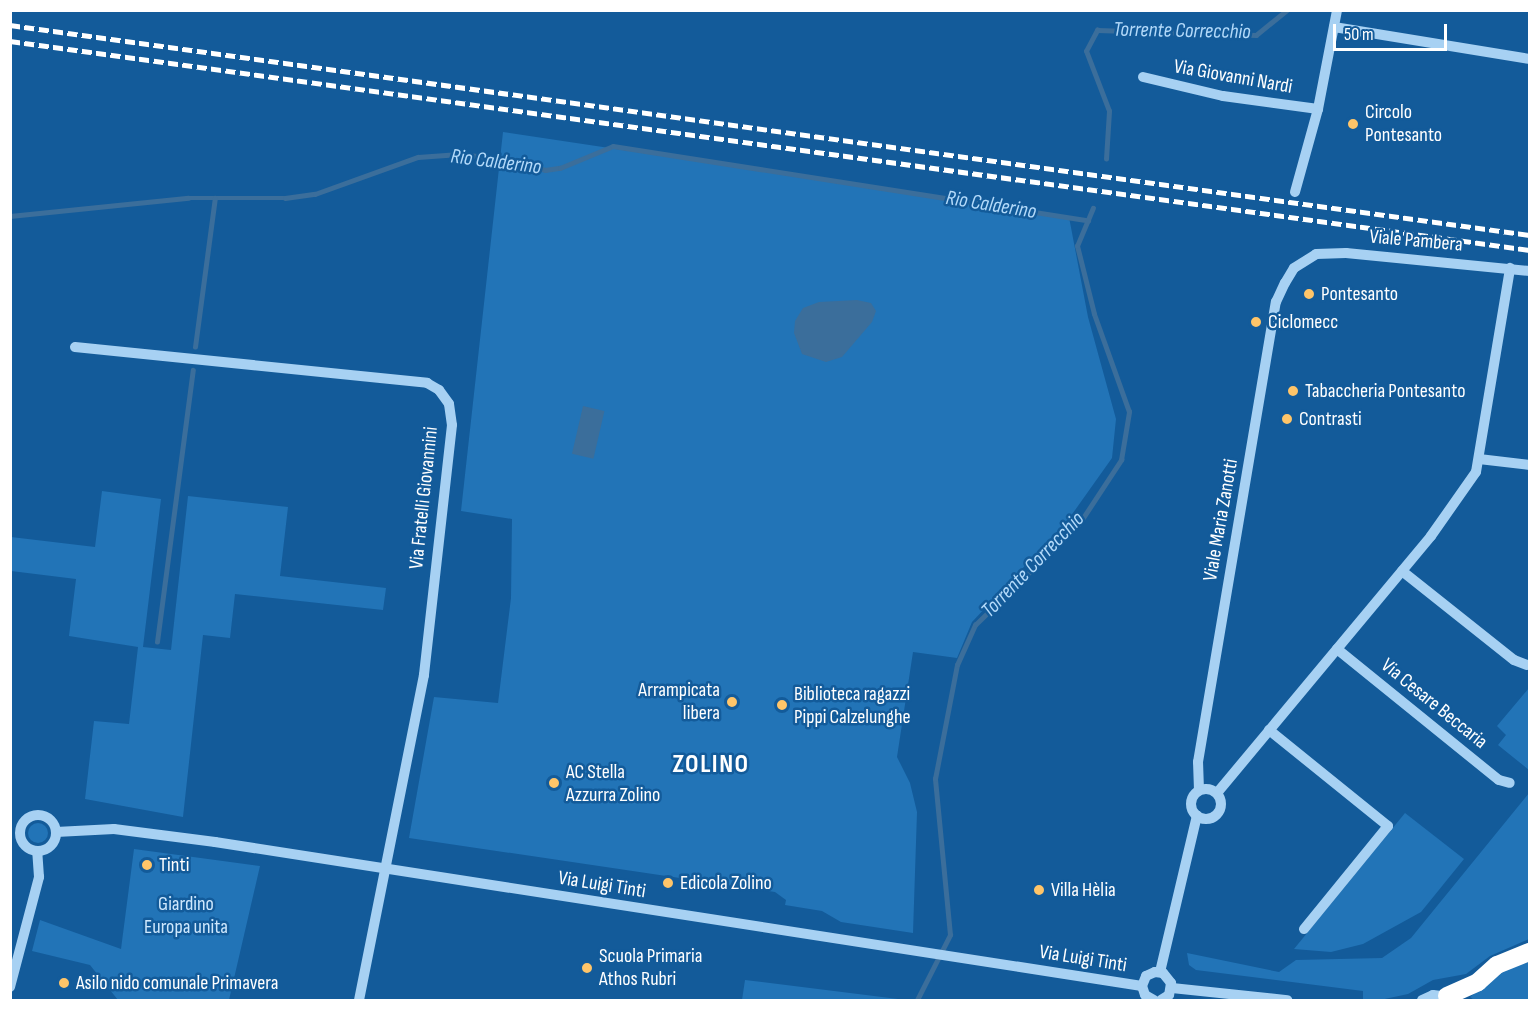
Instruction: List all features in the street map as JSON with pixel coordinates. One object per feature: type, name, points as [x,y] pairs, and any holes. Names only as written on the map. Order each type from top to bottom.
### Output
[{"type":"highway","points":[[1451,998],[1478,982],[1497,965],[1530,952]]},
{"type":"street","points":[[1295,192],[1318,109],[1337,10]]},
{"type":"street","points":[[1334,27],[1530,59]]},
{"type":"street","name":"Via Giovanni Nardi","points":[[1143,77],[1223,96],[1318,109]]},
{"type":"street","name":"Viale Pambera","points":[[1301,263],[1316,254],[1387,256],[1530,271]]},
{"type":"street","name":"Viale Maria Zanotti","points":[[1160,972],[1197,815],[1191,804],[1199,790],[1197,762],[1276,302],[1301,263]]},
{"type":"street","points":[[1217,793],[1402,570],[1461,496],[1476,472],[1510,268]]},
{"type":"street","name":"Via Fratelli Giovannini","points":[[75,347],[427,383],[439,390],[450,404],[452,425],[424,675],[385,870]]},
{"type":"street","points":[[1479,459],[1530,465]]},
{"type":"street","points":[[1402,570],[1514,660],[1527,665]]},
{"type":"street","name":"Via Cesare Beccaria","points":[[1337,649],[1499,780],[1510,783]]},
{"type":"street","points":[[1269,730],[1388,826],[1304,929]]},
{"type":"street","points":[[1199,790],[1217,793]]},
{"type":"street","points":[[1197,815],[1206,819],[1218,813],[1221,801],[1217,793]]},
{"type":"street","points":[[39,815],[51,820],[56,832],[52,844],[37,851],[23,842],[16,825],[39,815]]},
{"type":"street","name":"Via Luigi Tinti","points":[[56,832],[114,829],[1142,986]]},
{"type":"street","points":[[10,987],[39,877],[37,851]]},
{"type":"street","points":[[359,1000],[385,870]]},
{"type":"street","points":[[1154,1000],[1145,995],[1142,986],[1146,976],[1160,972],[1169,978],[1172,988]]},
{"type":"street","points":[[1161,1000],[1172,988]]},
{"type":"street","points":[[1172,988],[1287,1000]]},
{"type":"street","points":[[1423,1000],[1451,998]]},
{"type":"green space","points":[[503,132],[1069,217],[1088,317],[1116,419],[1112,458],[1068,520],[972,622],[957,658],[913,652],[897,757],[910,783],[917,812],[913,933],[841,922],[822,911],[785,905],[786,900],[775,892],[409,838],[434,697],[498,703],[511,598],[512,519],[461,511]]},
{"type":"green space","points":[[102,491],[161,499],[143,647],[171,650],[188,496],[288,507],[280,576],[386,588],[383,610],[235,594],[230,638],[203,635],[183,817],[85,799],[94,721],[129,724],[138,647],[69,636],[76,579],[11,571],[11,537],[95,547]]},
{"type":"green space","points":[[1529,688],[1529,770],[1498,745],[1506,735],[1497,726]]},
{"type":"green space","points":[[1529,793],[1529,939],[1490,956],[1466,974],[1433,980],[1408,994],[1380,1000],[1363,999],[1363,991],[1196,970],[1189,965],[1187,953],[1279,972],[1296,960],[1382,958],[1411,938]]},
{"type":"green space","points":[[1405,813],[1464,859],[1421,912],[1363,944],[1331,952],[1294,949]]},
{"type":"green space","points":[[38,823],[45,826],[48,833],[45,840],[38,843],[31,840],[28,833],[31,826]]},
{"type":"green space","name":"Giardino Europa unita","points":[[134,849],[260,866],[229,1000],[118,1000],[90,965],[32,951],[40,920],[121,949]]},
{"type":"green space","points":[[1529,962],[1529,1000],[1474,1000],[1470,997],[1504,971]]},
{"type":"green space","points":[[745,980],[898,999],[899,1000],[742,1000]]},
{"type":"shaded area","points":[[857,300],[871,303],[876,311],[872,322],[842,357],[826,362],[802,354],[794,333],[795,321],[803,308],[819,302]]},
{"type":"shaded area","points":[[583,406],[604,411],[593,459],[572,454]]},
{"type":"waterway","name":"Torrente Correcchio","points":[[1106,159],[1109,111],[1086,51],[1097,30],[1256,35],[1287,10]]},
{"type":"waterway","name":"Rio Calderino","points":[[10,216],[188,198],[285,198],[315,194],[418,157],[459,154],[513,160],[545,170],[560,168],[613,146],[1088,220]]},
{"type":"waterway","points":[[195,347],[215,198]]},
{"type":"waterway","name":"Torrente Correcchio","points":[[917,1000],[950,935],[935,779],[957,665],[975,625],[1079,524],[1121,460],[1129,412],[1094,314],[1077,246],[1093,208]]},
{"type":"waterway","points":[[157,642],[193,370]]},
{"type":"railway","points":[[10,25],[1530,235]]},
{"type":"railway","points":[[10,41],[1530,250]]},
{"type":"place","name":"Circolo Pontesanto","points":[[1353,124]]},
{"type":"place","name":"Pontesanto","points":[[1309,294]]},
{"type":"place","name":"Ciclomecc","points":[[1256,322]]},
{"type":"place","name":"Tabaccheria Pontesanto","points":[[1293,391]]},
{"type":"place","name":"Contrasti","points":[[1287,419]]},
{"type":"place","name":"Arrampicata libera","points":[[732,702]]},
{"type":"place","name":"Biblioteca ragazzi Pippi Calzelunghe","points":[[782,705]]},
{"type":"place","name":"AC Stella Azzurra Zolino","points":[[554,783]]},
{"type":"place","name":"Tinti","points":[[147,865]]},
{"type":"place","name":"Edicola Zolino","points":[[668,883]]},
{"type":"place","name":"Villa Hèlia","points":[[1039,890]]},
{"type":"place","name":"Scuola Primaria Athos Rubri","points":[[587,968]]},
{"type":"place","name":"Asilo nido comunale Primavera","points":[[64,983]]},
{"type":"district","name":"ZOLINO","points":[[711,765]]}]
